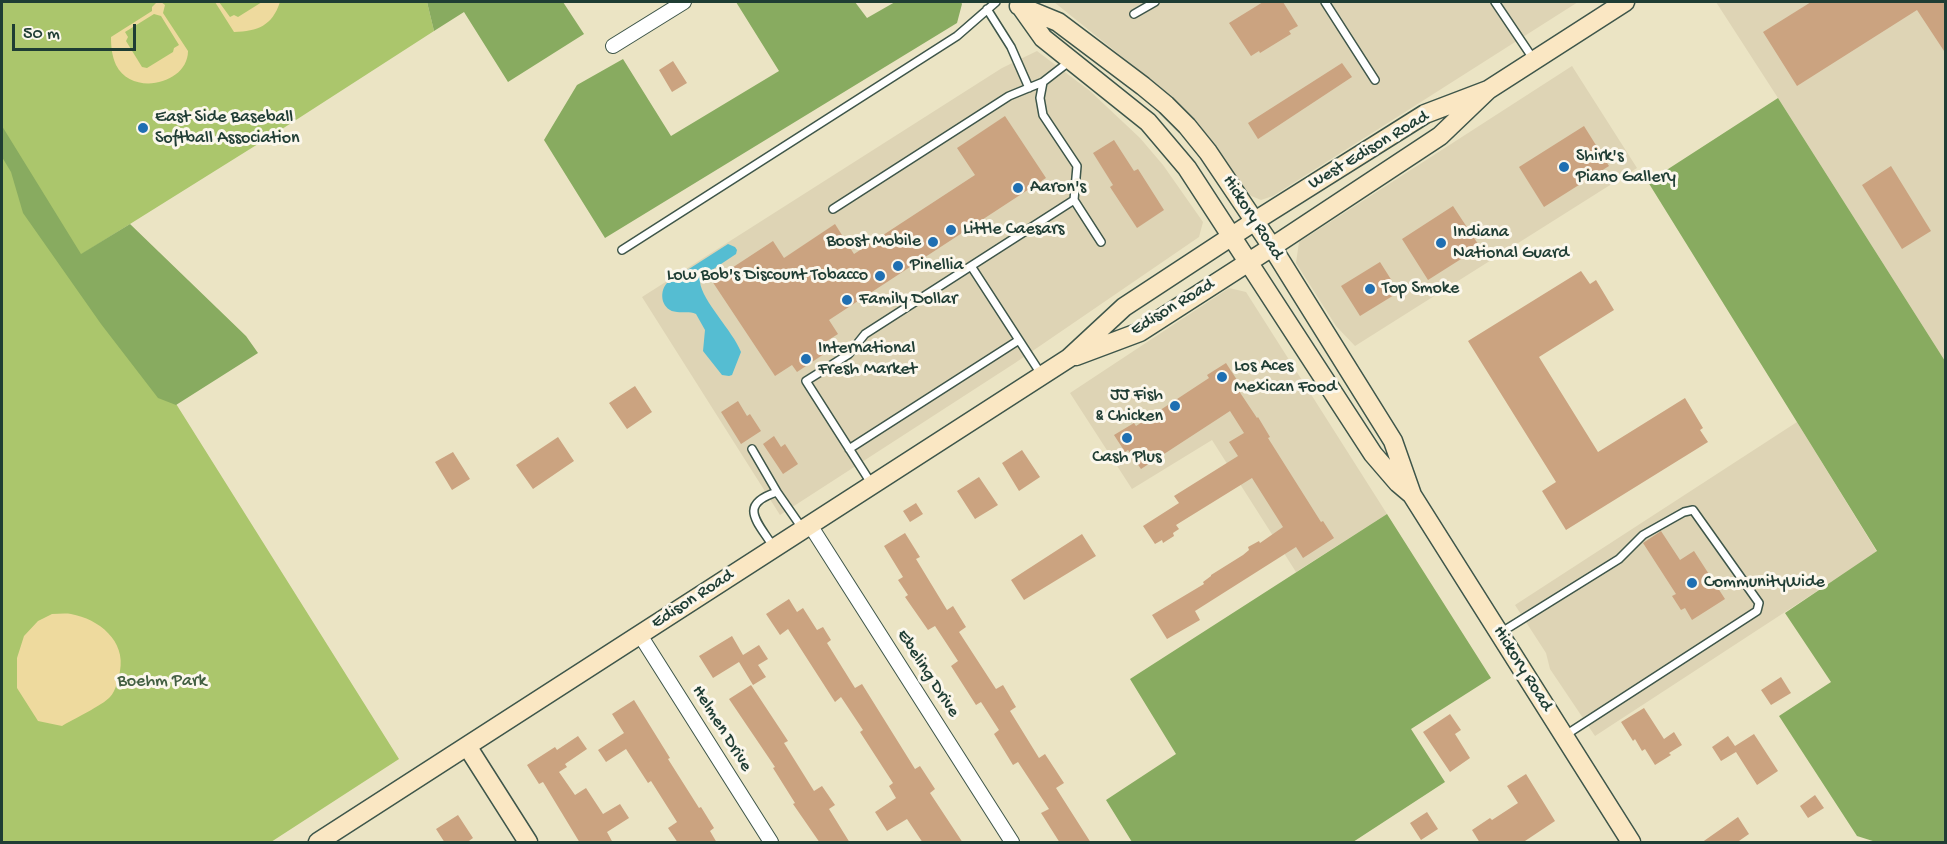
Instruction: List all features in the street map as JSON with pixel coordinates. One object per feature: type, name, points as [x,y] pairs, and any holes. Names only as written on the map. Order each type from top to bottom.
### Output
[{"type":"main road","name":"West Edison Road","points":[[1272,247],[1440,136],[1488,90],[1625,2]]},
{"type":"main road","name":"Hickory Road","points":[[1020,3],[1044,38],[1070,61],[1126,102],[1148,122],[1187,168],[1373,454],[1398,483],[1412,495]]},
{"type":"main road","name":"Hickory Road","points":[[1020,3],[1058,22],[1167,105],[1208,152],[1272,247],[1393,441],[1412,495],[1564,736],[1626,840]]},
{"type":"main road","name":"West Edison Road","points":[[1255,222],[1425,114],[1488,90]]},
{"type":"main road","name":"Edison Road","points":[[318,843],[1042,376],[1069,358],[1124,307],[1255,222]]},
{"type":"main road","name":"Edison Road","points":[[1069,358],[1140,332],[1272,247]]},
{"type":"main road","points":[[467,746],[528,843]]},
{"type":"street","points":[[613,46],[684,2]]},
{"type":"street","name":"Ebeling Drive","points":[[807,527],[1012,843]]},
{"type":"street","name":"Helmen Drive","points":[[640,635],[771,843]]},
{"type":"lane","points":[[622,250],[957,36],[996,2]]},
{"type":"lane","points":[[1134,14],[1155,2]]},
{"type":"lane","points":[[1325,2],[1375,80]]},
{"type":"lane","points":[[1499,3],[1534,60]]},
{"type":"lane","points":[[987,9],[1011,47],[1029,88]]},
{"type":"lane","points":[[833,209],[1009,96],[1043,82],[1070,61]]},
{"type":"lane","points":[[1043,82],[1040,98],[1043,115],[1077,170],[1074,200],[1101,242]]},
{"type":"lane","points":[[872,485],[806,381],[849,354],[865,334],[1074,200]]},
{"type":"lane","points":[[971,266],[1042,376]]},
{"type":"lane","points":[[849,449],[1019,340]]},
{"type":"lane","points":[[752,449],[777,492],[807,527]]},
{"type":"lane","points":[[774,548],[752,510],[754,504],[767,495],[777,492]]},
{"type":"lane","points":[[1500,633],[1619,559],[1643,535],[1684,512],[1694,510],[1759,603],[1757,611],[1564,736]]},
{"type":"shaded area","points":[[1054,2],[1578,2],[1273,196],[1261,200],[1249,195],[1192,116],[1167,93]]},
{"type":"shaded area","points":[[1716,2],[1945,2],[1945,361],[1778,98]]},
{"type":"shaded area","points":[[1037,51],[1090,91],[1140,138],[1163,165],[1203,222],[1199,237],[1015,363],[780,515],[642,297],[1002,68]]},
{"type":"shaded area","points":[[1572,66],[1637,168],[1355,346],[1336,326],[1296,263],[1299,242]]},
{"type":"shaded area","points":[[1229,288],[1246,292],[1387,514],[1296,572],[1212,440],[1132,489],[1070,393]]},
{"type":"shaded area","points":[[1797,422],[1877,552],[1595,736],[1550,669],[1546,653],[1515,605]]},
{"type":"green space","name":"Boehm Park","points":[[2,2],[427,2],[434,31],[82,254],[399,759],[271,842],[2,842]]},
{"type":"green space","points":[[427,2],[563,2],[584,34],[508,82],[464,12],[434,31]]},
{"type":"green space","points":[[736,2],[855,2],[867,18],[895,2],[961,2],[962,4],[957,23],[605,238],[544,140],[577,85],[623,59],[671,136],[779,71]]},
{"type":"green space","points":[[1778,98],[1945,361],[1945,842],[1876,842],[1857,836],[1779,716],[1831,682],[1785,613],[1877,551],[1648,182]]},
{"type":"green space","points":[[2,126],[81,254],[130,224],[246,336],[258,353],[176,405],[158,398],[101,324],[23,213],[11,172],[2,157]]},
{"type":"green space","points":[[1387,514],[1491,678],[1411,729],[1445,782],[1353,842],[1132,842],[1106,800],[1176,754],[1130,679]]},
{"type":"sand","points":[[157,2],[165,5],[163,13],[188,51],[186,62],[179,72],[158,82],[146,83],[134,81],[124,75],[116,65],[111,37],[152,11],[152,7]],"holes":[[[154,14],[161,16],[179,45],[174,48],[173,52],[147,68],[142,67],[126,41],[128,37],[125,32]]]},
{"type":"sand","points":[[215,2],[219,2],[230,17],[234,15],[238,17],[262,2],[280,2],[273,17],[263,26],[234,32]]},
{"type":"sand","points":[[52,614],[71,614],[100,626],[115,641],[121,660],[114,692],[110,697],[62,726],[38,721],[17,688],[17,658],[24,636],[38,621]]},
{"type":"water","points":[[728,244],[735,247],[736,254],[709,272],[700,282],[706,298],[741,352],[732,375],[729,376],[722,375],[703,351],[705,330],[696,314],[672,311],[665,305],[662,296],[667,283]]},
{"type":"building","points":[[1263,2],[1283,2],[1298,26],[1289,31],[1291,34],[1251,56],[1229,23]]},
{"type":"building","points":[[1811,2],[1946,2],[1946,54],[1917,10],[1797,86],[1763,32]]},
{"type":"building","points":[[673,61],[687,83],[672,92],[659,70]]},
{"type":"building","points":[[1342,63],[1352,77],[1258,139],[1248,123]]},
{"type":"building","points":[[1005,116],[1046,178],[829,320],[838,334],[819,346],[824,354],[797,372],[792,365],[775,376],[712,281],[773,241],[784,258],[835,224],[854,254],[975,175],[957,148]]},
{"type":"building","name":"Shirk's Piano Gallery","points":[[1584,126],[1609,166],[1544,207],[1519,167]]},
{"type":"building","points":[[1114,140],[1134,171],[1138,169],[1164,210],[1137,228],[1110,187],[1113,185],[1093,153]]},
{"type":"building","points":[[1891,166],[1931,231],[1902,249],[1862,185]]},
{"type":"building","name":"Indiana National Guard","points":[[1453,206],[1480,247],[1428,280],[1402,239]]},
{"type":"building","name":"Top Smoke","points":[[1380,262],[1399,292],[1360,316],[1341,286]]},
{"type":"building","points":[[1581,271],[1590,284],[1596,280],[1614,310],[1539,357],[1598,452],[1685,398],[1703,428],[1700,430],[1708,442],[1566,530],[1542,491],[1556,482],[1468,341]]},
{"type":"building","points":[[1226,363],[1237,380],[1233,382],[1258,417],[1270,437],[1268,438],[1321,522],[1323,521],[1334,538],[1303,558],[1296,547],[1195,611],[1200,620],[1167,639],[1152,615],[1204,584],[1203,582],[1211,575],[1249,550],[1248,547],[1259,541],[1260,543],[1283,527],[1252,478],[1176,525],[1179,529],[1173,533],[1174,536],[1163,543],[1162,540],[1155,544],[1143,526],[1179,503],[1174,496],[1238,456],[1229,442],[1244,433],[1230,411],[1141,469],[1128,450],[1125,452],[1114,435],[1134,423],[1136,426],[1209,378],[1207,375]]},
{"type":"building","points":[[635,386],[652,412],[627,429],[609,403]]},
{"type":"building","points":[[738,401],[747,416],[750,414],[761,431],[741,444],[721,412]]},
{"type":"building","points":[[774,436],[781,447],[785,444],[798,464],[783,474],[763,444]]},
{"type":"building","points":[[558,437],[574,461],[533,489],[516,465]]},
{"type":"building","points":[[1022,450],[1040,477],[1019,491],[1002,463]]},
{"type":"building","points":[[453,452],[470,479],[452,490],[435,462]]},
{"type":"building","points":[[979,477],[998,505],[975,519],[957,491]]},
{"type":"building","points":[[916,503],[923,514],[910,522],[903,511]]},
{"type":"building","name":"CommunityWide","points":[[1661,531],[1680,560],[1694,551],[1725,599],[1692,620],[1685,608],[1681,610],[1672,596],[1676,594],[1643,543]]},
{"type":"building","points":[[905,533],[920,557],[916,559],[947,610],[953,606],[966,627],[959,632],[996,689],[1003,685],[1016,707],[1010,711],[1039,758],[1045,754],[1064,783],[1056,788],[1091,843],[1060,843],[1041,813],[1049,809],[1018,762],[1013,765],[994,734],[999,730],[981,702],[976,705],[951,666],[958,661],[935,626],[928,630],[905,597],[908,595],[898,580],[903,577],[884,546]]},
{"type":"building","points":[[1082,534],[1096,556],[1024,600],[1011,580]]},
{"type":"building","points":[[789,599],[797,612],[803,608],[817,630],[823,627],[831,640],[827,643],[855,688],[862,684],[915,769],[920,766],[935,789],[930,793],[963,843],[923,843],[907,819],[887,831],[875,812],[896,798],[889,786],[893,783],[860,732],[863,730],[841,697],[835,702],[788,629],[780,635],[766,614]]},
{"type":"building","points":[[732,636],[743,655],[759,645],[768,659],[758,665],[766,677],[753,685],[739,662],[713,678],[699,656]]},
{"type":"building","points":[[1781,677],[1791,693],[1771,705],[1761,690]]},
{"type":"building","points":[[751,685],[788,741],[784,743],[814,791],[822,786],[835,805],[829,809],[850,843],[820,843],[793,804],[795,803],[773,768],[775,767],[729,699]]},
{"type":"building","points":[[634,700],[670,758],[668,759],[714,828],[710,831],[717,843],[678,843],[668,828],[677,822],[651,781],[648,783],[626,749],[606,762],[598,750],[624,733],[612,714]]},
{"type":"building","points":[[1644,708],[1664,739],[1674,732],[1682,745],[1655,765],[1645,749],[1642,751],[1635,739],[1633,741],[1621,722]]},
{"type":"building","points":[[1450,714],[1461,730],[1455,734],[1470,758],[1450,772],[1423,732]]},
{"type":"building","points":[[1754,734],[1778,771],[1757,785],[1736,752],[1721,761],[1712,747],[1728,736],[1735,746]]},
{"type":"building","points":[[578,736],[587,749],[565,764],[567,767],[559,772],[575,795],[586,788],[603,814],[620,804],[629,818],[607,832],[613,843],[580,843],[543,782],[539,784],[527,765],[555,747],[557,750]]},
{"type":"building","points":[[1526,774],[1555,821],[1522,843],[1480,843],[1472,830],[1518,803],[1507,786]]},
{"type":"building","points":[[1815,795],[1824,808],[1808,818],[1800,806]]},
{"type":"building","points":[[1427,812],[1438,829],[1421,840],[1410,823]]},
{"type":"building","points":[[458,815],[473,838],[466,843],[445,843],[436,829]]},
{"type":"building","points":[[1738,817],[1749,834],[1736,843],[1701,843]]},
{"type":"place","name":"East Side Baseball Softball Association","points":[[143,128]]},
{"type":"place","name":"Shirk's Piano Gallery","points":[[1564,167]]},
{"type":"place","name":"Aaron's","points":[[1018,188]]},
{"type":"place","name":"Little Caesars","points":[[951,230]]},
{"type":"place","name":"Boost Mobile","points":[[933,242]]},
{"type":"place","name":"Indiana National Guard","points":[[1441,243]]},
{"type":"place","name":"Pinellia","points":[[898,266]]},
{"type":"place","name":"Low Bob's Discount Tobacco","points":[[880,276]]},
{"type":"place","name":"Top Smoke","points":[[1370,289]]},
{"type":"place","name":"Family Dollar","points":[[847,300]]},
{"type":"place","name":"International Fresh Market","points":[[806,359]]},
{"type":"place","name":"Los Aces Mexican Food","points":[[1222,377]]},
{"type":"place","name":"JJ Fish & Chicken","points":[[1175,406]]},
{"type":"place","name":"Cash Plus","points":[[1127,438]]},
{"type":"place","name":"CommunityWide","points":[[1692,583]]}]
